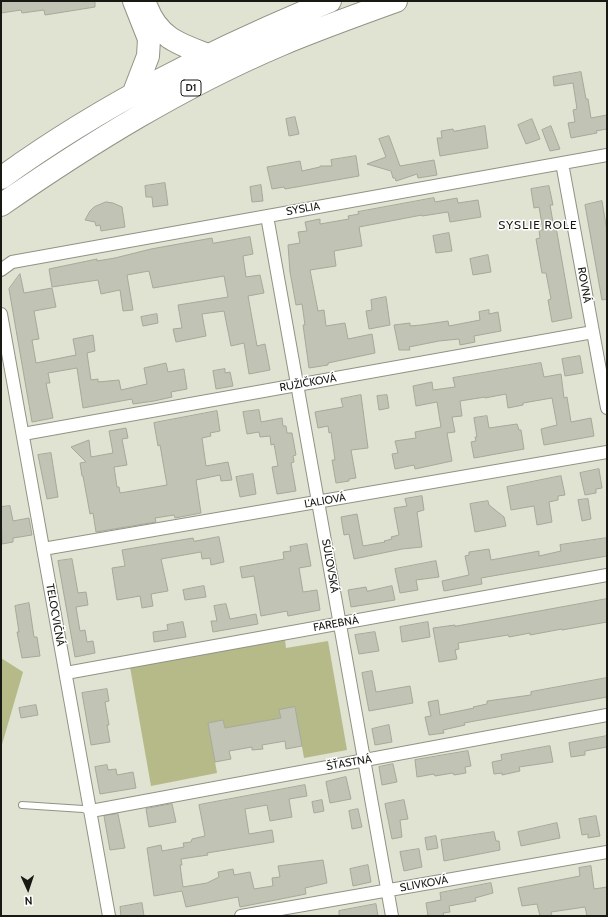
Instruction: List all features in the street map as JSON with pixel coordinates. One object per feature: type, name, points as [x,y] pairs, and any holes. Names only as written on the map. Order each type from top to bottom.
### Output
[{"type":"highway","points":[[133,95],[148,56],[149,39],[134,1]]},
{"type":"highway","points":[[144,1],[151,18],[162,32],[182,45],[208,54]]},
{"type":"highway","name":"D1","points":[[1,178],[32,155],[71,131],[208,54],[330,1]]},
{"type":"highway","name":"D1","points":[[1,205],[88,146],[144,113],[217,75],[279,45],[396,1]]},
{"type":"street","name":"SYSLIA","points":[[1,270],[12,262],[607,155]]},
{"type":"street","name":"ROVNÁ","points":[[562,163],[607,408]]},
{"type":"street","name":"SÚĽOVSKÁ","points":[[267,216],[340,624],[358,761],[392,916]]},
{"type":"street","name":"TELOCVIČNÁ","points":[[1,314],[109,916]]},
{"type":"street","name":"RUŽIČKOVÁ","points":[[22,434],[593,332]]},
{"type":"street","name":"ĽALIOVÁ","points":[[43,550],[607,452]]},
{"type":"street","name":"FAREBNÁ","points":[[66,673],[607,575]]},
{"type":"street","name":"ŠŤASTNÁ","points":[[90,811],[607,715]]},
{"type":"street","name":"SLIVKOVÁ","points":[[241,916],[607,852]]},
{"type":"lane","points":[[22,805],[83,809],[90,811]]},
{"type":"green space","points":[[285,640],[286,648],[328,641],[347,750],[304,758],[295,707],[279,710],[281,718],[225,728],[223,720],[208,723],[217,773],[151,786],[130,667]]},
{"type":"green space","points":[[1,658],[23,672],[1,748]]},
{"type":"building","points":[[1,1],[95,1],[95,7],[45,15],[44,10],[22,13],[21,10],[1,13]]},
{"type":"building","points":[[581,72],[591,118],[607,115],[607,129],[596,131],[597,133],[571,138],[568,123],[575,122],[573,110],[577,109],[573,83],[554,86],[553,77]]},
{"type":"building","points":[[295,117],[299,134],[289,136],[286,119]]},
{"type":"building","points":[[532,119],[540,139],[526,144],[518,125]]},
{"type":"building","points":[[485,126],[488,148],[440,156],[437,138],[442,138],[441,131],[453,129],[454,131]]},
{"type":"building","points":[[551,126],[560,149],[550,151],[542,130]]},
{"type":"building","points":[[389,136],[400,166],[434,160],[437,175],[418,178],[417,174],[396,181],[395,178],[393,178],[391,171],[367,164],[386,157],[379,139]]},
{"type":"building","points":[[356,156],[359,176],[285,189],[284,187],[272,189],[267,167],[300,161],[302,171],[320,166],[332,166],[331,160]]},
{"type":"building","points":[[165,183],[168,205],[153,207],[152,197],[146,197],[145,186]]},
{"type":"building","points":[[261,185],[263,201],[252,202],[250,187]]},
{"type":"building","points":[[549,186],[553,205],[550,205],[554,228],[556,227],[572,318],[552,322],[548,300],[551,299],[546,273],[542,273],[536,239],[540,238],[539,230],[543,230],[539,207],[534,208],[531,189]]},
{"type":"building","points":[[434,198],[435,202],[457,198],[458,203],[478,200],[481,217],[450,222],[448,212],[422,215],[359,227],[362,246],[334,251],[336,266],[310,270],[318,311],[324,310],[326,326],[345,323],[348,339],[372,334],[375,353],[328,363],[328,365],[309,368],[303,325],[305,325],[302,304],[296,305],[290,272],[288,245],[300,243],[298,232],[307,231],[305,222],[320,219],[320,224],[349,219],[348,216],[359,214],[358,212]]},
{"type":"building","points":[[602,201],[607,231],[607,299],[602,300],[585,205]]},
{"type":"building","points":[[106,202],[122,207],[125,227],[101,231],[100,225],[96,226],[95,222],[85,220],[94,207]]},
{"type":"building","points":[[449,233],[452,251],[436,253],[433,236]]},
{"type":"building","points":[[250,237],[253,254],[243,256],[246,277],[260,275],[264,293],[248,296],[257,346],[265,344],[270,370],[249,374],[244,343],[231,346],[224,311],[202,314],[206,336],[176,342],[173,329],[182,328],[178,305],[228,297],[224,276],[153,288],[149,271],[127,275],[133,310],[123,311],[120,290],[101,294],[98,280],[52,287],[49,269],[97,259],[97,261],[115,258],[151,249],[212,238],[213,243]]},
{"type":"building","points":[[488,255],[491,272],[473,275],[470,259]]},
{"type":"building","points":[[20,274],[24,293],[52,288],[56,307],[34,311],[39,339],[32,340],[36,363],[76,355],[73,339],[93,335],[95,351],[87,353],[91,380],[98,379],[98,382],[119,380],[121,390],[147,384],[144,368],[166,363],[168,372],[184,369],[187,389],[171,392],[172,397],[154,401],[133,404],[132,399],[83,408],[77,368],[48,373],[50,383],[46,383],[53,418],[32,422],[9,289]]},
{"type":"building","points":[[386,297],[390,325],[369,329],[366,311],[372,310],[371,300]]},
{"type":"building","points":[[489,310],[489,314],[498,312],[501,331],[474,336],[475,342],[460,345],[459,339],[409,347],[410,350],[399,350],[394,325],[410,323],[410,326],[448,321],[449,326],[480,320],[479,312]]},
{"type":"building","points":[[157,314],[158,323],[143,326],[141,317]]},
{"type":"building","points":[[580,356],[583,373],[565,376],[562,359]]},
{"type":"building","points":[[541,363],[544,377],[561,374],[564,398],[567,397],[571,422],[591,418],[594,436],[544,445],[541,429],[557,425],[552,398],[523,403],[523,405],[508,408],[506,394],[460,401],[462,416],[452,417],[455,432],[447,433],[452,461],[415,469],[414,465],[395,469],[392,454],[398,453],[395,441],[416,438],[415,432],[441,427],[437,402],[416,406],[413,386],[432,382],[433,390],[455,387],[453,378]]},
{"type":"building","points":[[225,369],[225,373],[230,372],[233,386],[216,389],[213,371]]},
{"type":"building","points":[[361,395],[368,448],[351,450],[356,478],[349,479],[349,481],[336,483],[332,460],[335,460],[331,432],[329,433],[328,426],[318,428],[315,412],[343,407],[341,399]]},
{"type":"building","points":[[387,395],[389,408],[379,410],[377,396]]},
{"type":"building","points":[[259,410],[261,422],[282,418],[283,426],[286,426],[287,433],[292,433],[296,455],[293,456],[294,462],[291,463],[296,491],[277,494],[272,467],[278,466],[274,444],[271,445],[270,436],[260,437],[259,432],[247,434],[243,412]]},
{"type":"building","points":[[217,411],[220,431],[210,433],[211,436],[202,438],[206,466],[228,462],[232,480],[221,481],[220,475],[196,480],[201,513],[175,518],[174,515],[155,518],[156,522],[96,532],[93,513],[90,514],[80,463],[86,462],[71,447],[89,440],[91,457],[113,453],[109,431],[126,428],[128,438],[122,439],[127,465],[114,467],[117,487],[119,487],[120,493],[167,485],[160,445],[158,446],[154,423]]},
{"type":"building","points":[[487,416],[489,428],[517,424],[519,430],[521,430],[524,449],[474,458],[471,442],[476,441],[475,437],[477,437],[474,418]]},
{"type":"building","points":[[51,453],[58,497],[47,499],[38,455]]},
{"type":"building","points":[[599,469],[602,488],[596,489],[596,493],[585,495],[580,473]]},
{"type":"building","points":[[253,474],[256,494],[240,497],[236,477]]},
{"type":"building","points":[[561,476],[565,495],[558,496],[558,500],[549,502],[552,522],[537,525],[534,506],[511,510],[507,487]]},
{"type":"building","points":[[422,496],[424,510],[417,512],[422,547],[402,549],[354,559],[349,534],[344,535],[341,517],[357,514],[363,546],[385,542],[384,541],[392,539],[391,537],[399,535],[394,508],[407,506],[405,499]]},
{"type":"building","points":[[588,499],[591,519],[582,521],[578,500]]},
{"type":"building","points":[[488,501],[489,505],[504,517],[506,526],[475,532],[470,504]]},
{"type":"building","points":[[10,506],[13,521],[29,518],[32,535],[13,538],[13,542],[2,544],[1,507]]},
{"type":"building","points":[[219,537],[224,562],[211,565],[210,558],[202,559],[201,552],[161,559],[168,591],[151,594],[153,606],[142,608],[140,596],[117,600],[112,568],[125,566],[122,550],[193,538],[194,541]]},
{"type":"building","points":[[607,538],[607,556],[481,578],[482,584],[444,591],[442,581],[469,575],[465,556],[469,555],[469,552],[489,549],[491,560],[539,551],[539,556],[561,551],[560,545]]},
{"type":"building","points":[[307,544],[311,566],[299,568],[303,592],[317,590],[320,610],[288,616],[287,611],[261,616],[254,576],[242,578],[240,567],[284,559],[283,552],[291,551],[290,547]]},
{"type":"building","points":[[72,559],[78,593],[86,592],[88,605],[76,607],[80,631],[85,630],[87,642],[93,641],[95,653],[75,657],[58,561]]},
{"type":"building","points":[[436,561],[439,577],[416,580],[418,590],[400,593],[395,569]]},
{"type":"building","points":[[204,586],[206,597],[185,600],[183,590]]},
{"type":"building","points":[[392,586],[395,600],[351,607],[348,590],[366,587],[367,591]]},
{"type":"building","points":[[607,599],[607,622],[530,635],[530,633],[509,637],[508,635],[458,643],[459,649],[455,650],[457,659],[439,662],[433,628],[455,626]]},
{"type":"building","points":[[29,603],[34,637],[37,637],[40,656],[22,658],[17,632],[19,632],[15,606]]},
{"type":"building","points":[[226,604],[230,619],[256,614],[258,624],[213,632],[211,621],[217,621],[214,606]]},
{"type":"building","points":[[183,622],[186,637],[154,642],[153,632],[168,630],[167,625]]},
{"type":"building","points":[[428,622],[430,637],[402,642],[400,627]]},
{"type":"building","points":[[375,632],[379,651],[359,654],[355,635]]},
{"type":"building","points":[[372,671],[376,692],[410,686],[413,703],[369,711],[362,673]]},
{"type":"building","points":[[607,678],[607,697],[464,723],[465,725],[443,730],[444,733],[429,735],[425,717],[431,716],[428,702],[438,700],[440,715],[474,708],[473,707],[487,704],[487,701],[531,695],[531,692]]},
{"type":"building","points":[[107,689],[109,701],[105,702],[110,742],[91,745],[82,693]]},
{"type":"building","points":[[36,705],[38,715],[21,718],[19,708]]},
{"type":"building","points":[[295,707],[302,746],[286,749],[285,741],[262,745],[263,749],[252,750],[252,747],[229,751],[231,759],[215,762],[208,723],[223,720],[225,728],[281,718],[279,710]]},
{"type":"building","points":[[389,725],[392,742],[375,745],[372,729]]},
{"type":"building","points":[[607,736],[607,747],[585,751],[585,755],[571,757],[569,743]]},
{"type":"building","points":[[550,746],[553,762],[519,767],[520,771],[502,775],[502,773],[494,774],[492,762],[502,760],[501,755]]},
{"type":"building","points":[[468,751],[471,766],[465,767],[466,773],[454,775],[453,773],[435,776],[434,774],[417,777],[415,760]]},
{"type":"building","points":[[393,764],[397,782],[382,785],[379,767]]},
{"type":"building","points":[[107,765],[108,770],[116,769],[117,775],[133,772],[136,788],[100,794],[95,767]]},
{"type":"building","points":[[346,777],[351,799],[330,803],[326,782]]},
{"type":"building","points":[[305,785],[307,796],[289,799],[292,817],[270,821],[267,805],[245,809],[249,834],[272,830],[274,842],[207,853],[208,855],[181,859],[182,865],[180,865],[183,887],[207,883],[219,877],[218,872],[233,869],[234,875],[250,872],[254,889],[273,886],[272,878],[280,877],[278,866],[323,860],[327,883],[305,888],[306,894],[240,907],[238,897],[186,907],[182,891],[154,896],[147,848],[161,845],[162,851],[184,847],[183,843],[191,842],[192,839],[205,836],[199,805]]},
{"type":"building","points":[[322,800],[324,811],[314,813],[312,802]]},
{"type":"building","points":[[404,800],[408,819],[400,820],[402,837],[392,839],[385,804]]},
{"type":"building","points":[[172,804],[176,822],[149,827],[146,809]]},
{"type":"building","points":[[358,809],[362,827],[352,829],[349,811]]},
{"type":"building","points":[[118,814],[125,848],[110,850],[104,816]]},
{"type":"building","points":[[596,816],[600,836],[588,838],[588,834],[582,835],[579,819]]},
{"type":"building","points":[[557,823],[560,838],[521,846],[518,832]]},
{"type":"building","points":[[494,832],[496,841],[499,841],[500,850],[444,861],[441,840]]},
{"type":"building","points":[[436,836],[438,848],[427,850],[425,838]]},
{"type":"building","points":[[419,849],[422,867],[404,871],[400,852]]},
{"type":"building","points":[[368,865],[371,882],[353,886],[350,869]]},
{"type":"building","points":[[591,866],[594,889],[607,887],[607,916],[587,916],[585,907],[551,912],[552,916],[540,916],[537,904],[522,906],[518,888],[580,876],[579,868]]},
{"type":"building","points":[[491,883],[493,893],[475,898],[476,901],[449,906],[450,912],[443,913],[444,916],[428,916],[426,903],[441,900],[440,893]]},
{"type":"building","points":[[142,903],[144,916],[121,916],[120,907]]},
{"type":"building","points":[[376,904],[378,916],[339,916],[339,911]]},
{"type":"district","name":"SYSLIE ROLE","points":[[538,225]]}]
